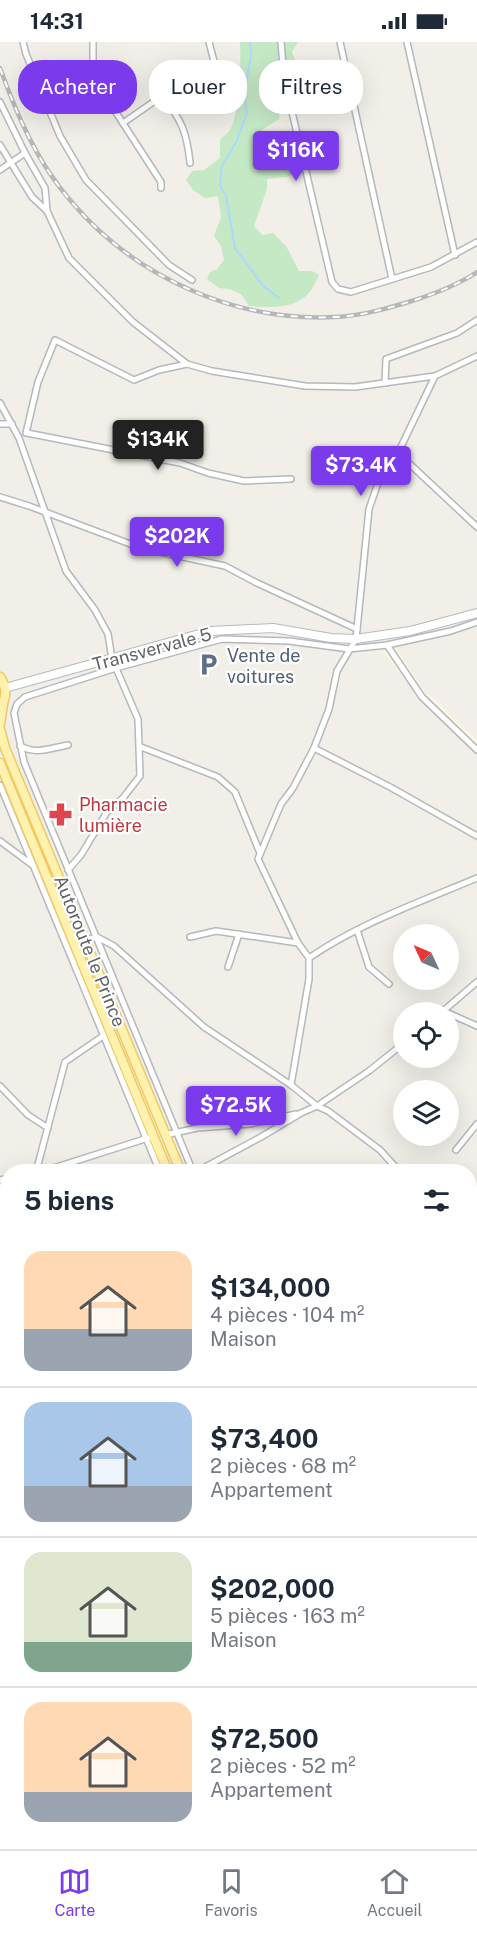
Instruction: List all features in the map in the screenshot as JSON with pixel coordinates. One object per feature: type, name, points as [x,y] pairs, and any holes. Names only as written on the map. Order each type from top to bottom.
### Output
[{"type":"main road","name":"Transvervale 5","points":[[5,688],[210,631],[273,628],[331,638],[356,639],[410,631],[477,613]]},
{"type":"main road","points":[[0,677],[5,688],[0,724]]},
{"type":"main road","name":"Autoroute le Prince","points":[[0,729],[178,1164]]},
{"type":"main road","name":"Autoroute le Prince","points":[[1,768],[150,1137],[164,1164]]},
{"type":"street","points":[[23,42],[28,60]]},
{"type":"street","points":[[93,42],[93,60]]},
{"type":"street","points":[[209,42],[214,60]]},
{"type":"street","points":[[281,42],[284,78],[332,282],[339,289],[351,292],[431,267],[477,242]]},
{"type":"street","points":[[340,42],[392,279]]},
{"type":"street","points":[[407,42],[455,255]]},
{"type":"street","points":[[0,102],[24,153],[45,188],[47,211],[69,258],[133,322],[187,364],[212,371],[305,386],[355,387],[435,376],[477,356]]},
{"type":"street","points":[[123,123],[149,105]]},
{"type":"street","points":[[51,114],[60,136],[86,180],[169,264],[192,280]]},
{"type":"street","points":[[117,114],[161,182],[161,188]]},
{"type":"street","points":[[176,114],[182,122],[188,140],[190,163]]},
{"type":"street","points":[[0,145],[32,197],[47,211]]},
{"type":"street","points":[[0,170],[24,153]]},
{"type":"street","points":[[385,383],[386,358],[457,333],[477,320]]},
{"type":"street","points":[[20,438],[27,433],[38,382],[55,340],[134,380],[159,370],[187,364]]},
{"type":"street","points":[[291,1084],[309,979],[309,958],[298,943],[258,859],[281,804],[293,788],[314,748],[329,709],[337,670],[356,639],[369,509],[379,480],[398,453],[435,376]]},
{"type":"street","points":[[0,403],[20,438],[66,571],[95,610],[108,634],[112,659],[138,719],[141,747],[140,776],[123,798],[107,812],[81,855],[68,870]]},
{"type":"street","points":[[0,424],[12,424]]},
{"type":"street","points":[[27,433],[180,463],[208,473],[244,481],[291,479]]},
{"type":"street","points":[[398,453],[477,527]]},
{"type":"street","points":[[0,497],[141,548],[225,566],[357,629]]},
{"type":"street","points":[[190,1164],[24,762],[14,713],[17,704],[25,697],[116,668],[222,639],[290,640],[349,649],[387,645],[451,631],[477,622]]},
{"type":"street","points":[[387,645],[422,697],[477,750]]},
{"type":"street","points":[[20,746],[31,752],[46,751],[68,745]]},
{"type":"street","points":[[141,747],[218,777],[236,792],[260,853]]},
{"type":"street","points":[[314,748],[477,836]]},
{"type":"street","points":[[0,785],[103,1036],[150,1137],[158,1164]]},
{"type":"street","points":[[40,830],[50,827]]},
{"type":"street","points":[[0,841],[32,865]]},
{"type":"street","points":[[309,958],[357,930],[477,878]]},
{"type":"street","points":[[357,930],[369,967],[389,984]]},
{"type":"street","points":[[190,937],[216,931],[298,943]]},
{"type":"street","points":[[228,967],[239,934]]},
{"type":"street","points":[[86,940],[97,937],[114,946],[204,1027],[291,1084],[317,1106],[328,1111],[380,1150],[393,1164]]},
{"type":"street","points":[[456,1002],[477,982]]},
{"type":"street","points":[[459,1018],[477,1026]]},
{"type":"street","points":[[38,1164],[65,1062],[103,1036]]},
{"type":"street","points":[[209,1164],[317,1106],[393,1052]]},
{"type":"street","points":[[0,1086],[28,1115],[48,1128]]},
{"type":"street","points":[[165,1135],[197,1128],[250,1124],[301,1113]]},
{"type":"street","points":[[456,1150],[477,1124]]},
{"type":"street","points":[[66,1164],[150,1137]]},
{"type":"shaded area","points":[[396,647],[425,693],[430,695],[477,740],[477,751],[420,697],[384,652]]},
{"type":"green space","points":[[240,42],[298,42],[292,52],[295,60],[259,60],[259,114],[280,114],[279,119],[262,130],[258,144],[281,151],[293,167],[294,174],[267,179],[267,189],[254,226],[262,235],[273,233],[286,246],[299,271],[312,271],[319,275],[303,298],[289,305],[249,306],[241,294],[219,288],[207,279],[210,272],[217,269],[224,260],[221,246],[214,236],[221,217],[218,196],[205,198],[193,190],[186,180],[192,171],[204,170],[220,158],[220,140],[230,130],[235,114],[247,114],[247,60],[240,60]]},
{"type":"waterway","points":[[250,42],[251,56],[244,94],[247,113],[237,140],[222,166],[220,185],[226,196],[235,248],[263,286],[279,298]]},
{"type":"railway","points":[[0,68],[13,103],[38,154],[70,200],[124,251],[156,272],[189,289],[260,312],[298,317],[335,317],[385,309],[415,300],[455,285],[477,272]]},
{"type":"place","name":"Vente de voitures","points":[[209,665]]},
{"type":"place","name":"Pharmacie lumière","points":[[61,814]]}]
